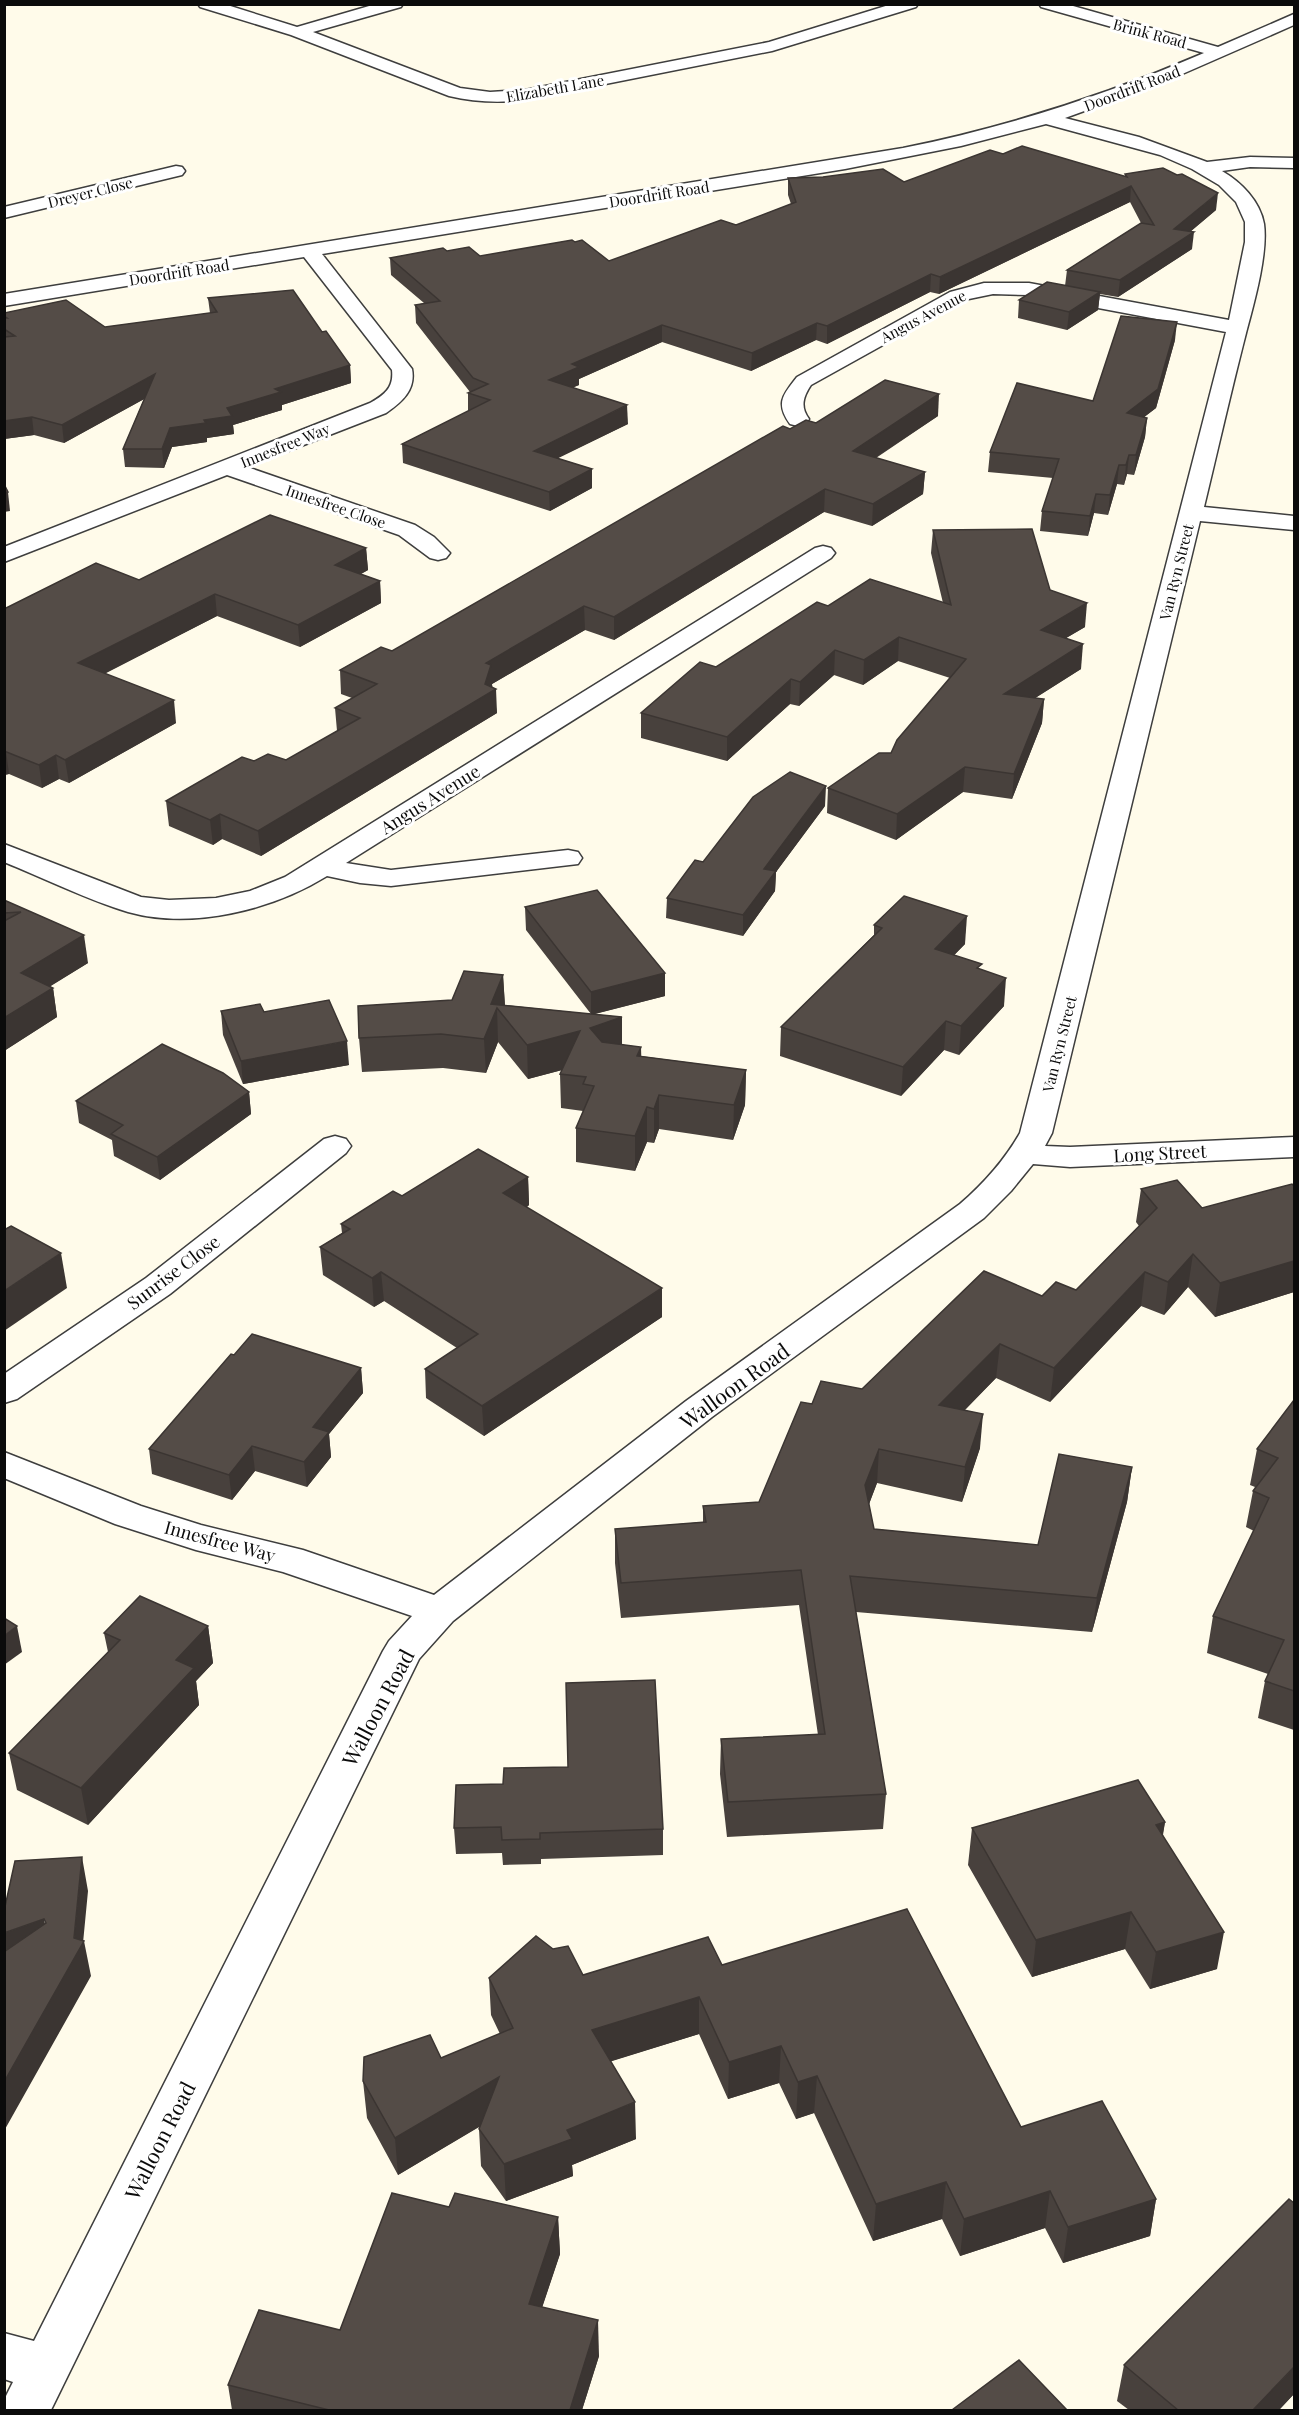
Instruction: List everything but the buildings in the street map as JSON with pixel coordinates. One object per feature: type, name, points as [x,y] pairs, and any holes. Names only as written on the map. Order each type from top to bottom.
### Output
[{"type":"street","name":"Elizabeth Lane","points":[[206,4],[297,32],[455,92],[499,98],[525,95],[772,46],[910,4]]},
{"type":"street","points":[[297,32],[395,4]]},
{"type":"street","name":"Brink Road","points":[[1047,4],[1219,52]]},
{"type":"street","name":"Doordrift Road","points":[[4,300],[857,162],[947,144],[1046,119],[1133,89],[1294,19]]},
{"type":"street","name":"Van Ryn Street","points":[[1025,1154],[1036,1133],[1042,1111],[1237,328],[1252,248],[1254,222],[1248,203],[1223,178],[1206,168],[1156,148],[1046,119]]},
{"type":"street","points":[[1206,168],[1250,162],[1294,163]]},
{"type":"street","name":"Dreyer Close","points":[[4,213],[176,171]]},
{"type":"street","name":"Innesfree Way","points":[[4,555],[378,408],[392,399],[400,390],[404,380],[402,369],[309,251]]},
{"type":"street","name":"Angus Avenue","points":[[798,419],[793,412],[792,396],[804,381],[971,290],[1005,287],[1029,289],[1237,328]]},
{"type":"street","name":"Innesfree Close","points":[[228,468],[407,530],[438,553]]},
{"type":"street","points":[[1190,513],[1294,524]]},
{"type":"street","name":"Angus Avenue","points":[[4,852],[136,905],[169,909],[216,907],[258,898],[295,883],[823,553]]},
{"type":"street","points":[[322,866],[360,875],[391,879],[568,858]]},
{"type":"street","name":"Sunrise Close","points":[[4,1391],[158,1286],[335,1146]]},
{"type":"street","name":"Long Street","points":[[1025,1154],[1070,1158],[1294,1147]]},
{"type":"street","name":"Walloon Road","points":[[25,2410],[25,2362],[403,1651],[438,1611],[699,1409],[952,1228],[991,1195],[1025,1154]]},
{"type":"street","name":"Innesfree Way","points":[[4,1464],[128,1515],[196,1537],[290,1560],[438,1611]]}]
